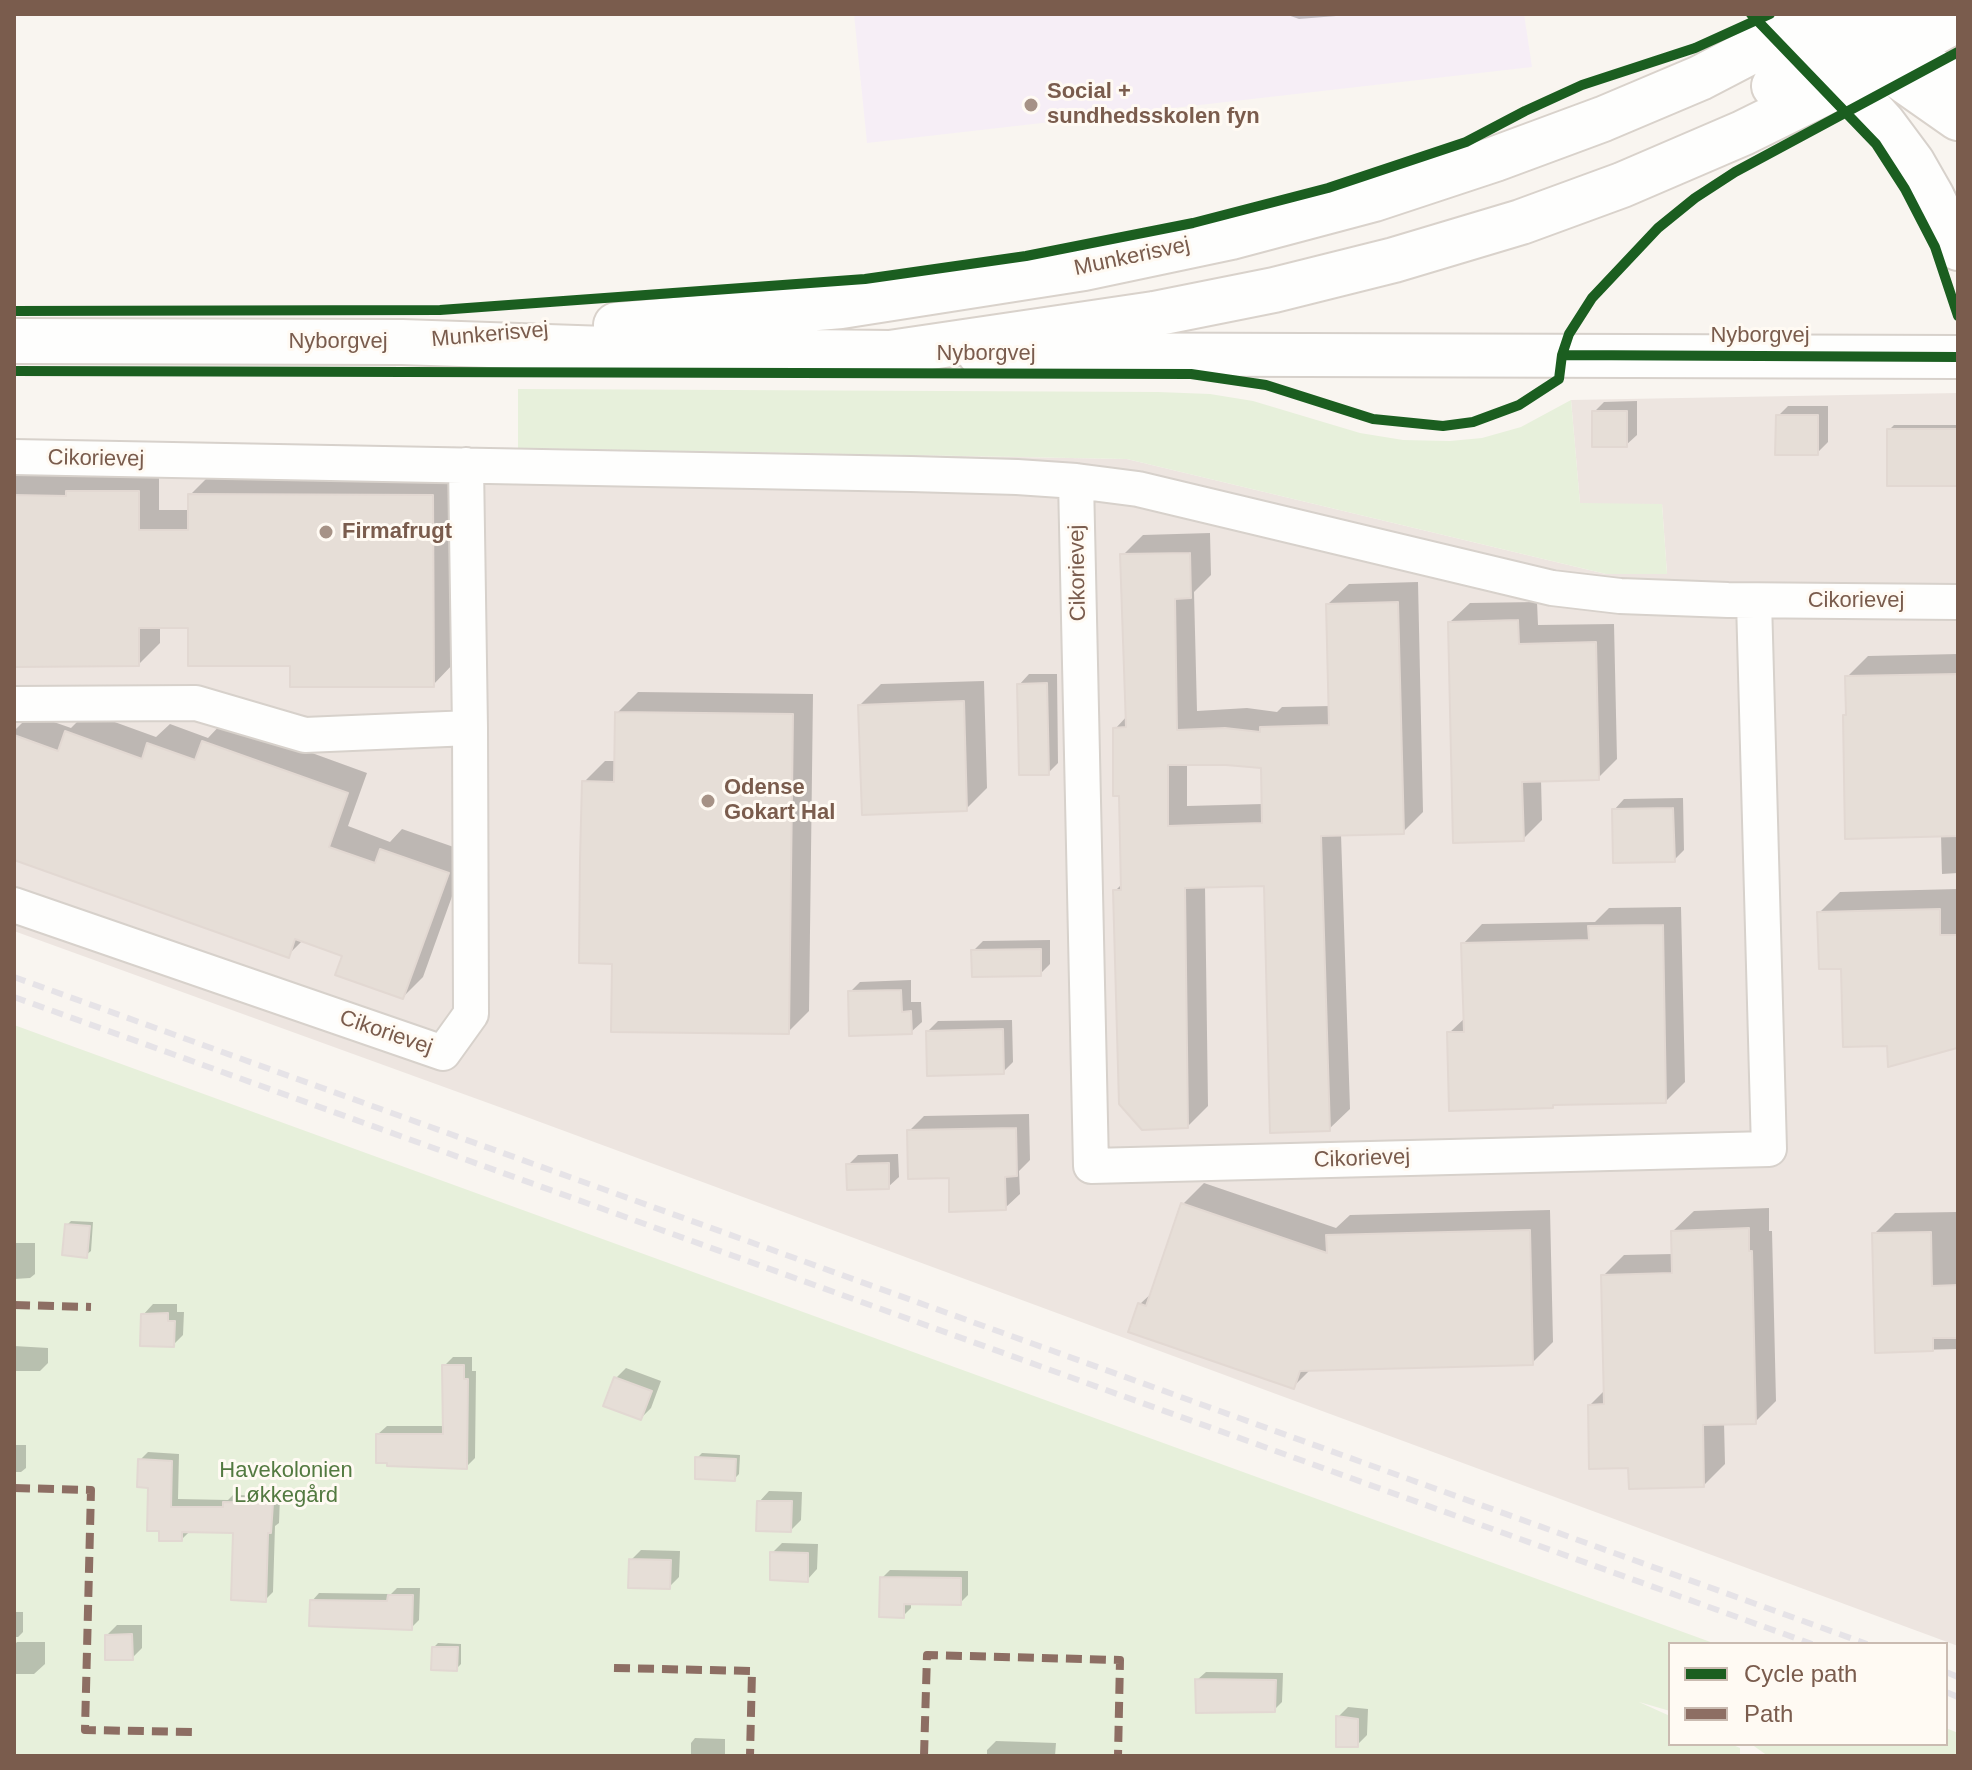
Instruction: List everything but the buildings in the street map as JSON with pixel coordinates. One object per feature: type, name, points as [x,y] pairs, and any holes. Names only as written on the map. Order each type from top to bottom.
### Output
[{"type":"main road","name":"Munkerisvej","points":[[402,342],[841,306],[1084,268],[1231,237],[1374,199],[1590,124],[1700,78],[1847,34],[1940,30],[1958,19]]},
{"type":"main road","name":"Munkerisvej","points":[[890,353],[1154,314],[1274,290],[1394,260],[1521,222],[1622,185],[1743,133],[1847,34]]},
{"type":"main road","points":[[1847,34],[1958,118]]},
{"type":"main road","name":"Nyborgvej","points":[[14,341],[402,342],[635,350],[890,353]]},
{"type":"street","points":[[1847,34],[1958,87]]},
{"type":"street","points":[[1847,34],[1884,123],[1913,162],[1958,249]]},
{"type":"street","name":"Nyborgvej","points":[[890,353],[1958,357]]},
{"type":"street","name":"Cikorievej","points":[[14,457],[957,475],[1076,481],[1138,489],[1552,588],[1620,596],[1754,601],[1958,602]]},
{"type":"street","name":"Cikorievej","points":[[14,905],[443,1053],[471,1014],[466,465]]},
{"type":"street","name":"Cikorievej","points":[[1076,481],[1091,1166],[1769,1149],[1754,601]]},
{"type":"street","points":[[14,704],[196,703],[305,735],[470,728]]},
{"type":"shaded area","name":"Social + sundhedsskolen fyn","points":[[854,14],[1524,14],[1532,67],[867,143]]},
{"type":"shaded area","points":[[1958,393],[1958,1646],[14,931],[14,439],[1127,459],[1606,574],[1667,574],[1662,504],[1580,504],[1571,400]]},
{"type":"green space","points":[[518,389],[1210,394],[1253,401],[1360,433],[1403,440],[1450,441],[1482,438],[1521,427],[1571,400],[1580,503],[1662,504],[1667,574],[1606,574],[1127,459],[518,448]]},
{"type":"green space","name":"Havekolonien Løkkegård","points":[[14,1025],[1711,1642],[1668,1642],[1668,1710],[1639,1702],[1668,1715],[1668,1746],[1740,1748],[1740,1756],[14,1756]]},
{"type":"green space","points":[[1948,1729],[1958,1733],[1958,1756],[1768,1756],[1754,1746],[1948,1746]]},
{"type":"railway","points":[[14,977],[1861,1642]]},
{"type":"railway","points":[[14,997],[1806,1642]]},
{"type":"railway","points":[[1948,1673],[1958,1677]]},
{"type":"railway","points":[[1948,1693],[1958,1697]]},
{"type":"marked path","points":[[14,1305],[91,1307]]},
{"type":"marked path","points":[[14,1488],[91,1490],[85,1730],[192,1732]]},
{"type":"marked path","points":[[924,1756],[927,1655],[1120,1660],[1118,1756]]},
{"type":"marked path","points":[[614,1668],[752,1671],[750,1756]]},
{"type":"cycle path","points":[[1751,14],[1876,144],[1905,189],[1935,247],[1958,316]]},
{"type":"cycle path","points":[[14,311],[440,310],[865,279],[1026,256],[1193,223],[1328,188],[1466,142],[1582,85],[1695,48],[1770,14]]},
{"type":"cycle path","points":[[14,371],[1191,374],[1266,385],[1373,419],[1443,426],[1473,422],[1519,405],[1559,379],[1569,334],[1592,298],[1658,228],[1695,198],[1735,172],[1958,52]]},
{"type":"cycle path","points":[[1562,355],[1958,357]]},
{"type":"place","name":"Social + sundhedsskolen fyn","points":[[1031,105]]},
{"type":"place","name":"Firmafrugt","points":[[326,532]]},
{"type":"place","name":"Odense Gokart Hal","points":[[708,801]]}]
